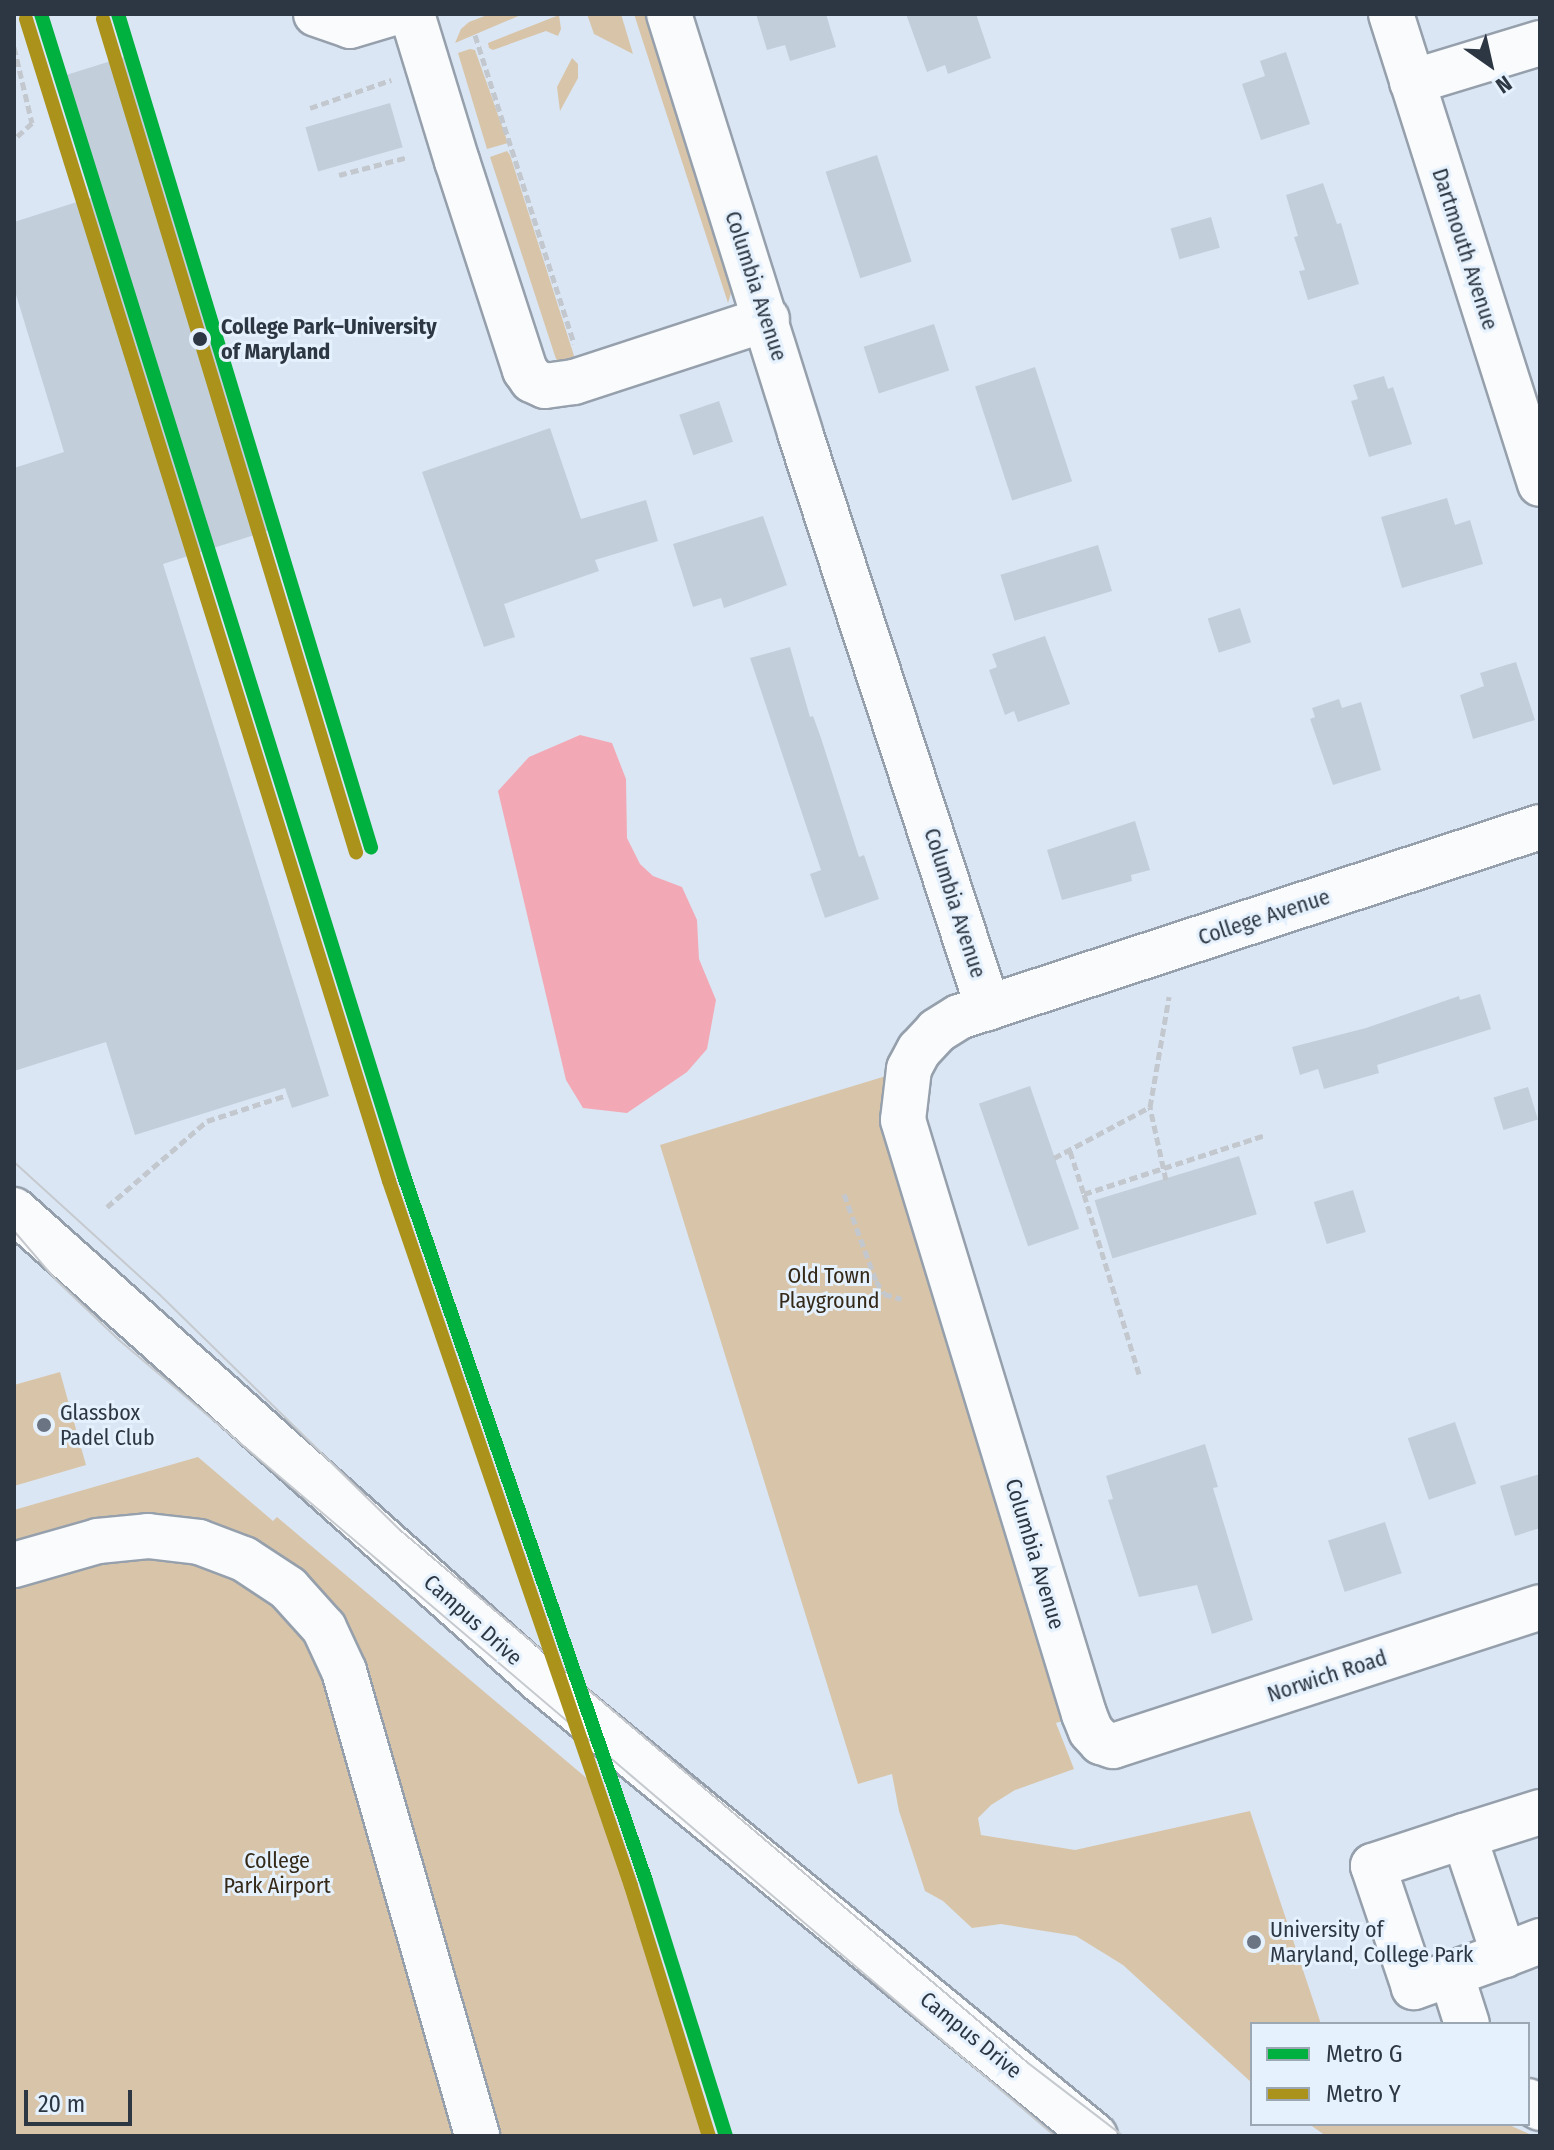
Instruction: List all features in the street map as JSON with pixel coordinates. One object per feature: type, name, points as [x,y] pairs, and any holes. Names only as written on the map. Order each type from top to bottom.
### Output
[{"type":"street","points":[[320,16],[350,26],[390,14]]},
{"type":"street","points":[[412,14],[422,55],[525,370],[532,380],[545,386],[586,379],[767,319]]},
{"type":"street","name":"Columbia Avenue","points":[[669,14],[988,1008],[948,1024],[919,1050],[909,1069],[903,1120],[1084,1714],[1091,1731],[1101,1742],[1113,1746]]},
{"type":"street","name":"Dartmouth Avenue","points":[[1391,14],[1540,484]]},
{"type":"street","points":[[1412,82],[1540,43]]},
{"type":"street","name":"College Avenue","points":[[988,1008],[1540,827]]},
{"type":"street","name":"Campus Drive","points":[[14,1210],[541,1681],[1095,2136]]},
{"type":"street","points":[[14,1565],[98,1541],[148,1536],[199,1542],[244,1559],[288,1588],[324,1628],[344,1671],[477,2136]]},
{"type":"street","name":"Norwich Road","points":[[1113,1746],[1540,1607]]},
{"type":"street","points":[[1464,1836],[1522,1948],[1414,1987],[1373,1866],[1464,1836],[1540,1812]]},
{"type":"street","points":[[1451,1974],[1466,2022]]},
{"type":"path","points":[[475,35],[586,379]]},
{"type":"path","points":[[14,47],[32,123],[14,139]]},
{"type":"path","points":[[310,108],[391,80]]},
{"type":"path","points":[[498,146],[508,143]]},
{"type":"path","points":[[339,175],[408,157]]},
{"type":"path","points":[[1166,1180],[1150,1107],[1169,997]]},
{"type":"path","points":[[107,1207],[207,1121],[287,1095]]},
{"type":"path","points":[[1054,1158],[1150,1107]]},
{"type":"path","points":[[1084,1194],[1266,1135]]},
{"type":"path","points":[[1070,1151],[1139,1374]]},
{"type":"path","points":[[844,1194],[876,1281],[884,1294],[901,1299]]},
{"type":"green space","points":[[490,14],[523,14],[455,43],[461,29],[469,22]]},
{"type":"green space","points":[[587,14],[621,14],[633,54],[594,34]]},
{"type":"green space","points":[[634,14],[650,14],[734,283],[728,303]]},
{"type":"green space","points":[[559,15],[561,29],[558,36],[546,31],[493,50],[489,48],[488,43]]},
{"type":"green space","points":[[475,50],[508,143],[487,149],[458,53]]},
{"type":"green space","points":[[572,58],[578,64],[578,78],[560,111],[557,87]]},
{"type":"green space","points":[[507,151],[576,362],[566,365],[556,359],[490,157]]},
{"type":"green space","name":"Old Town Playground","points":[[909,1069],[1084,1714],[1056,1723],[1074,1769],[1015,1790],[991,1805],[978,1818],[981,1835],[1075,1850],[1250,1811],[1320,2022],[1250,2022],[1250,2081],[1123,1965],[1076,1936],[1001,1924],[972,1928],[943,1901],[925,1891],[899,1811],[892,1774],[858,1784],[660,1145]]},
{"type":"green space","name":"Glassbox Padel Club","points":[[60,1372],[86,1465],[14,1486],[14,1385]]},
{"type":"green space","name":"College Park Airport","points":[[198,1457],[273,1521],[277,1517],[596,1786],[704,2136],[14,2136],[14,1510]]},
{"type":"green space","points":[[1312,2126],[1512,2126],[1534,2136],[1326,2136]]},
{"type":"shaded area","points":[[580,735],[612,743],[626,779],[627,838],[640,864],[653,876],[682,887],[697,920],[699,959],[716,1000],[707,1049],[687,1072],[627,1113],[583,1108],[566,1080],[498,791],[529,757]]},
{"type":"building","points":[[756,14],[826,14],[836,47],[790,61],[785,45],[767,50]]},
{"type":"building","points":[[906,14],[976,14],[991,58],[948,74],[945,65],[927,72]]},
{"type":"building","points":[[1286,52],[1310,124],[1261,140],[1242,84],[1265,76],[1260,61]]},
{"type":"building","points":[[127,56],[273,529],[163,564],[329,1096],[292,1108],[285,1088],[135,1135],[106,1042],[14,1071],[14,468],[64,452],[14,288],[14,222],[99,195],[63,76]]},
{"type":"building","points":[[390,103],[403,147],[318,171],[305,127]]},
{"type":"building","points":[[877,155],[912,262],[860,278],[826,172]]},
{"type":"building","points":[[1323,183],[1337,224],[1341,223],[1359,284],[1308,300],[1299,271],[1305,270],[1294,237],[1298,236],[1286,195]]},
{"type":"building","points":[[1211,217],[1220,248],[1179,259],[1171,229]]},
{"type":"building","points":[[934,324],[949,371],[879,393],[864,347]]},
{"type":"building","points":[[1035,367],[1072,481],[1012,501],[975,386]]},
{"type":"building","points":[[1384,376],[1388,389],[1393,387],[1412,444],[1369,457],[1351,401],[1358,399],[1353,385]]},
{"type":"building","points":[[719,401],[733,442],[693,455],[679,415]]},
{"type":"building","points":[[550,428],[581,519],[646,500],[658,541],[595,560],[599,571],[504,604],[515,637],[484,647],[422,472]]},
{"type":"building","points":[[1447,498],[1455,525],[1470,520],[1483,564],[1402,588],[1381,517]]},
{"type":"building","points":[[763,516],[787,585],[724,608],[721,598],[693,607],[673,544]]},
{"type":"building","points":[[1098,545],[1112,591],[1014,621],[1000,575]]},
{"type":"building","points":[[1240,608],[1251,642],[1219,653],[1208,619]]},
{"type":"building","points":[[1045,636],[1070,704],[1018,722],[1014,711],[1005,715],[989,670],[997,667],[992,654]]},
{"type":"building","points":[[790,647],[810,717],[813,716],[821,738],[859,857],[864,855],[879,899],[825,918],[810,874],[821,870],[750,658]]},
{"type":"building","points":[[1516,662],[1535,720],[1473,739],[1460,695],[1484,686],[1480,673]]},
{"type":"building","points":[[1339,699],[1342,708],[1361,702],[1381,770],[1333,785],[1310,719],[1315,717],[1312,708]]},
{"type":"building","points":[[1135,821],[1150,870],[1131,875],[1132,881],[1062,900],[1047,850]]},
{"type":"building","points":[[1480,994],[1491,1029],[1377,1065],[1379,1073],[1324,1089],[1318,1069],[1300,1075],[1292,1047],[1366,1028],[1459,996],[1460,1000]]},
{"type":"building","points":[[1030,1086],[1079,1229],[1028,1246],[979,1104]]},
{"type":"building","points":[[1528,1087],[1538,1120],[1504,1130],[1494,1098]]},
{"type":"building","points":[[1239,1156],[1257,1214],[1112,1258],[1095,1200]]},
{"type":"building","points":[[1353,1190],[1366,1232],[1327,1244],[1314,1202]]},
{"type":"building","points":[[1455,1422],[1476,1483],[1429,1500],[1408,1438]]},
{"type":"building","points":[[1205,1444],[1218,1487],[1213,1488],[1253,1620],[1212,1634],[1197,1585],[1139,1597],[1108,1500],[1113,1499],[1106,1476]]},
{"type":"building","points":[[1540,1474],[1540,1528],[1515,1536],[1500,1486]]},
{"type":"building","points":[[1385,1522],[1402,1573],[1345,1592],[1328,1541]]},
{"type":"tram line","points":[[14,1162],[159,1294],[400,1530],[1028,2063],[1123,2136]]},
{"type":"tram line","points":[[14,1231],[56,1280],[119,1340],[1055,2136]]},
{"type":"metro line","name":"G","points":[[41,14],[404,1176],[646,1881],[726,2136]]},
{"type":"metro line","name":"G","points":[[118,14],[371,847]]},
{"type":"metro line","name":"Y","points":[[26,19],[389,1181],[631,1886],[709,2136]]},
{"type":"metro line","name":"Y","points":[[103,19],[356,852]]},
{"type":"place","name":"College Park–University of Maryland","points":[[200,339]]},
{"type":"place","name":"Glassbox Padel Club","points":[[44,1425]]},
{"type":"place","name":"University of Maryland, College Park","points":[[1254,1942]]}]
